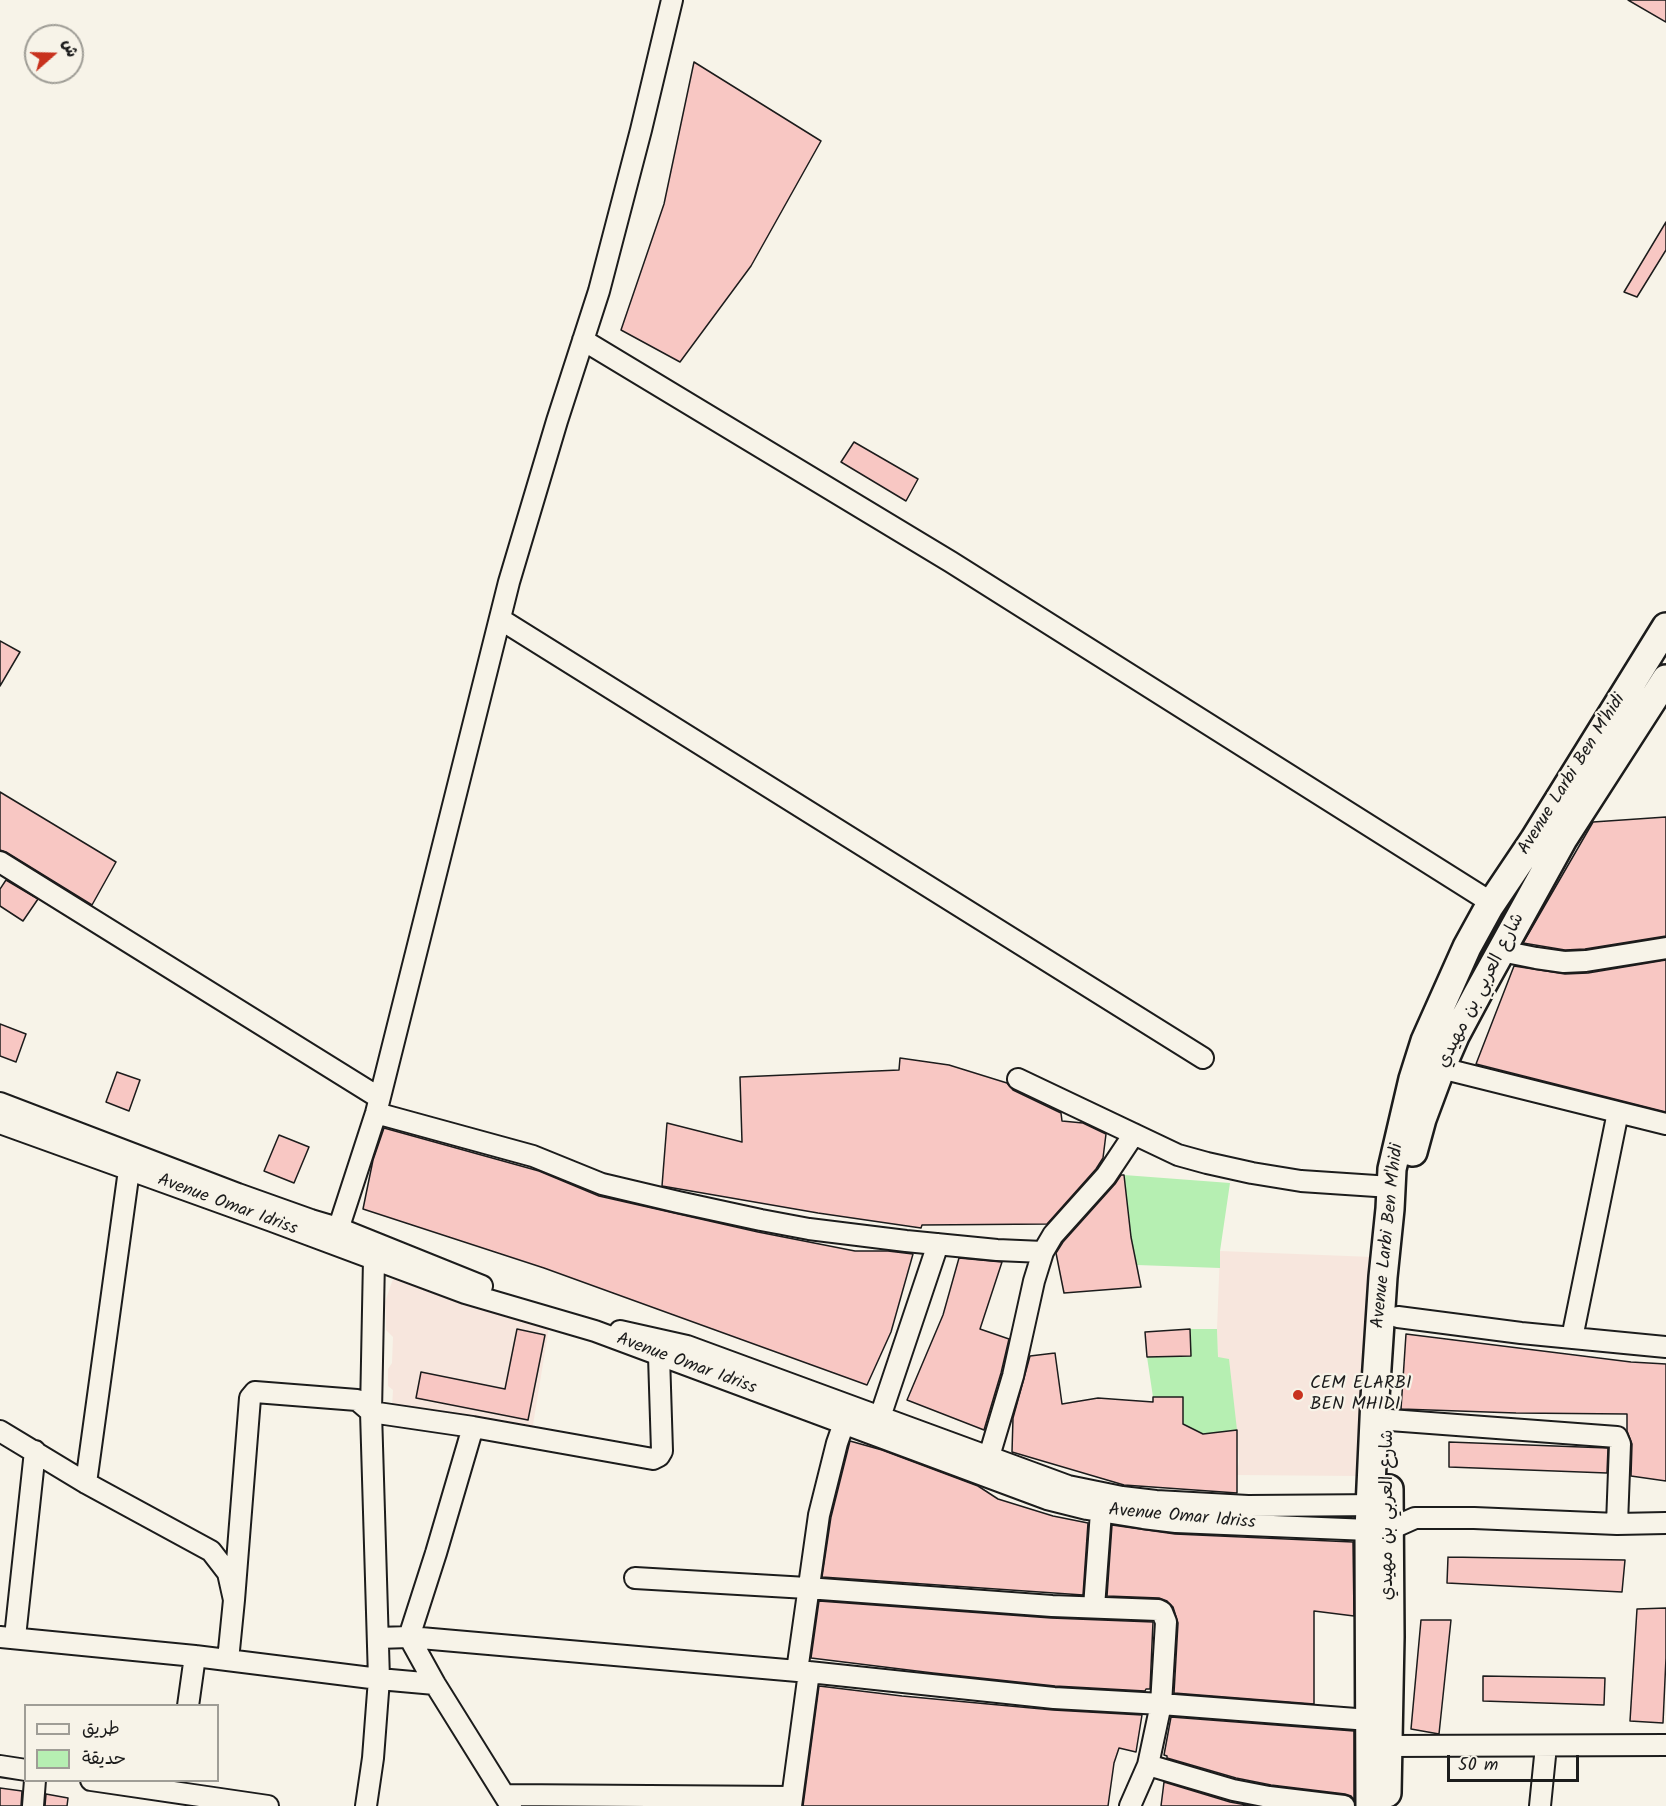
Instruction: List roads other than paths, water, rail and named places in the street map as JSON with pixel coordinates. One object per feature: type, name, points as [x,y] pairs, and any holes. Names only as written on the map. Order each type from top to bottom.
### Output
[{"type":"main road","name":"Avenue Larbi Ben M'hidi","points":[[1370,1806],[1369,1720],[1379,1517],[1382,1286],[1392,1169],[1402,1121],[1425,1041],[1467,947],[1492,903],[1534,840],[1666,627]]},
{"type":"main road","name":"شارع العربي بن مهيدي","points":[[1387,1806],[1390,1637],[1379,1517],[1390,1420],[1405,1194],[1416,1136],[1455,1036],[1501,951],[1563,839],[1666,679]]},
{"type":"street","points":[[336,1236],[377,1105],[500,619],[544,464],[599,291],[672,0]]},
{"type":"street","points":[[583,340],[951,562],[1492,903]]},
{"type":"street","points":[[500,619],[1203,1058]]},
{"type":"street","points":[[0,862],[377,1105],[533,1156],[602,1184],[678,1202],[810,1229],[938,1244],[1042,1252]]},
{"type":"street","points":[[1501,951],[1564,962],[1586,961],[1666,948]]},
{"type":"street","points":[[1441,1068],[1666,1124]]},
{"type":"street","points":[[1018,1078],[1178,1155],[1252,1173],[1301,1181],[1392,1187]]},
{"type":"street","points":[[0,1102],[311,1220],[336,1236],[524,1299],[572,1319],[687,1346],[880,1417],[986,1466],[1068,1486],[1141,1500],[1379,1517],[1617,1524],[1666,1523]]},
{"type":"street","points":[[1572,1338],[1618,1112]]},
{"type":"street","name":"Avenue Omar Idriss","points":[[0,1123],[129,1170],[336,1236],[374,1259],[465,1293],[595,1331],[844,1424],[986,1466],[1047,1499],[1101,1512],[1176,1522],[1379,1517]]},
{"type":"street","points":[[986,1466],[1022,1343],[1042,1252],[1053,1235],[1106,1176],[1134,1134]]},
{"type":"street","points":[[86,1483],[129,1170]]},
{"type":"street","points":[[880,1417],[938,1244]]},
{"type":"street","points":[[366,1806],[373,1758],[378,1679],[370,1412],[374,1259]]},
{"type":"street","points":[[1398,1317],[1666,1347]]},
{"type":"street","points":[[228,1660],[251,1395],[255,1392],[357,1400],[370,1412],[473,1427],[653,1459],[657,1458],[662,1451],[659,1356]]},
{"type":"street","points":[[1390,1420],[1617,1437],[1620,1444],[1617,1524]]},
{"type":"street","points":[[473,1427],[409,1637],[435,1684],[508,1801],[791,1802],[803,1672],[807,1588],[821,1506],[844,1424]]},
{"type":"street","points":[[0,1431],[86,1483],[211,1551],[228,1573],[234,1600]]},
{"type":"street","points":[[35,1451],[8,1637],[435,1684]]},
{"type":"street","points":[[1094,1607],[1101,1512]]},
{"type":"street","points":[[635,1578],[931,1598],[1158,1610],[1162,1612],[1166,1622],[1161,1704],[1148,1765],[1130,1806]]},
{"type":"street","points":[[378,1638],[409,1637],[803,1672],[1054,1698],[1369,1720]]},
{"type":"street","points":[[188,1704],[195,1656]]},
{"type":"street","points":[[1388,1746],[1666,1745]]},
{"type":"street","points":[[1540,1806],[1546,1746]]},
{"type":"street","points":[[1148,1765],[1233,1790],[1344,1806]]},
{"type":"street","points":[[0,1766],[24,1770]]},
{"type":"street","points":[[33,1806],[35,1782]]},
{"type":"street","points":[[119,1782],[176,1786],[224,1803],[268,1806]]},
{"type":"place","name":"CEM ELARBI BEN MHIDI","points":[[1298,1395]]}]
